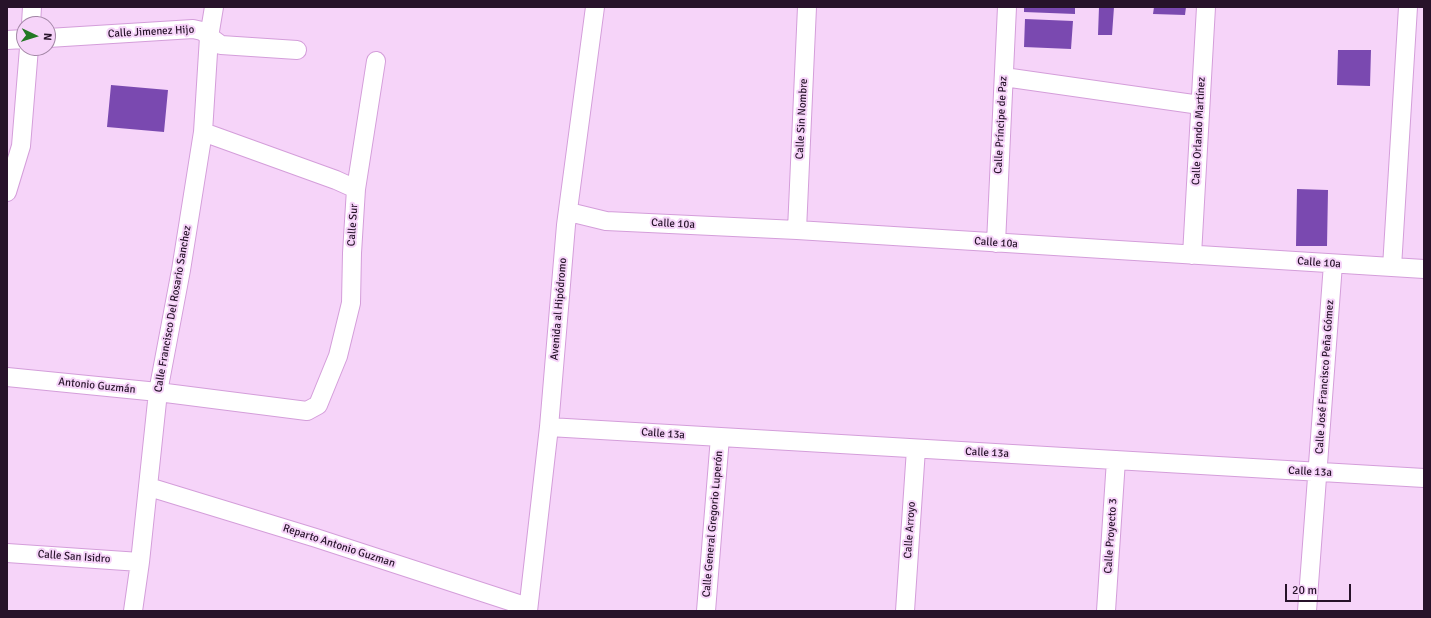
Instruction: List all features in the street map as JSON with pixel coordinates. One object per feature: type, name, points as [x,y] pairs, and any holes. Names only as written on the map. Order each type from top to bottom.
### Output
[{"type":"street","name":"Calle Francisco Del Rosario Sanchez","points":[[132,611],[140,562],[149,487],[158,392],[181,270],[204,132],[209,37],[214,7]]},
{"type":"street","name":"Avenida al Hipódromo","points":[[528,609],[549,427],[566,225],[596,7]]},
{"type":"street","name":"Calle Sin Nombre","points":[[797,230],[807,7]]},
{"type":"street","name":"Calle Príncipe de Paz","points":[[996,243],[1007,7]]},
{"type":"street","name":"Calle Orlando Martínez","points":[[1192,255],[1206,7]]},
{"type":"street","points":[[1392,267],[1408,7]]},
{"type":"street","name":"Calle Jimenez Hijo","points":[[56,38],[193,29],[202,31],[217,43],[225,45],[297,50]]},
{"type":"street","points":[[7,192],[21,146],[28,56]]},
{"type":"street","points":[[356,189],[376,61]]},
{"type":"street","points":[[1004,78],[1200,105]]},
{"type":"street","name":"Calle Sur","points":[[204,132],[336,180],[356,189],[351,302],[338,356],[318,405],[307,411]]},
{"type":"street","name":"Calle 10a","points":[[569,212],[606,220],[797,230],[1333,264],[1424,268]]},
{"type":"street","name":"Calle José Francisco Peña Gómez","points":[[1307,611],[1333,264]]},
{"type":"street","name":"Antonio Guzmán","points":[[7,377],[158,392],[307,411]]},
{"type":"street","name":"Calle 13a","points":[[549,427],[1424,478]]},
{"type":"street","name":"Calle General Gregorio Luperón","points":[[706,611],[720,437]]},
{"type":"street","name":"Calle Arroyo","points":[[905,611],[916,449]]},
{"type":"street","name":"Calle Proyecto 3","points":[[1106,611],[1116,460]]},
{"type":"street","name":"Reparto Antonio Guzman","points":[[149,487],[316,538],[528,609]]},
{"type":"street","name":"Calle San Isidro","points":[[7,553],[140,562]]},
{"type":"building","points":[[1024,7],[1075,7],[1075,14],[1024,12]]},
{"type":"building","points":[[1099,7],[1114,7],[1112,35],[1098,35]]},
{"type":"building","points":[[1154,7],[1186,7],[1185,15],[1153,14]]},
{"type":"building","points":[[1025,19],[1073,21],[1071,49],[1024,47]]},
{"type":"building","points":[[1338,50],[1371,50],[1370,86],[1337,85]]},
{"type":"building","points":[[111,85],[168,90],[164,132],[107,127]]},
{"type":"building","points":[[1297,189],[1328,190],[1327,246],[1296,246]]}]
